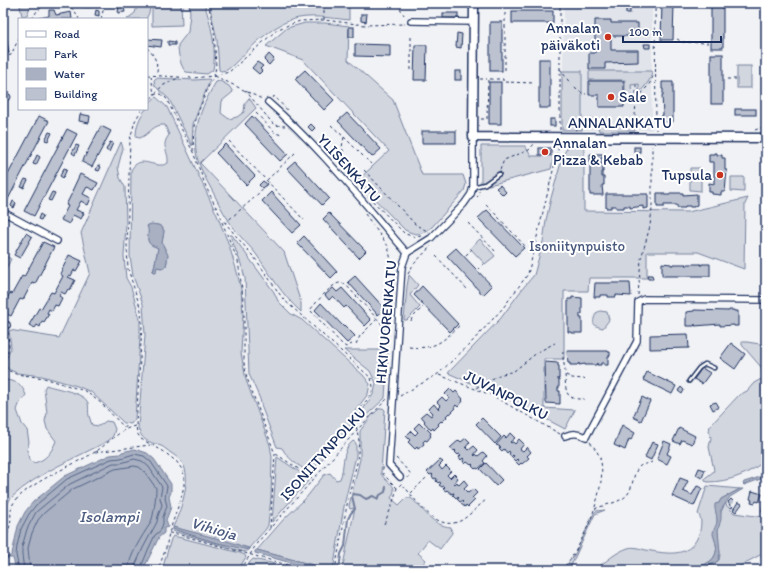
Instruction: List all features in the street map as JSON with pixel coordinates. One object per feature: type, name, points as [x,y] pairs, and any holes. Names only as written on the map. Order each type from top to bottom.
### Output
[{"type":"street","name":"HIKIVUORENKATU","points":[[400,477],[389,465],[391,398],[402,267],[407,253],[431,238],[464,204],[476,186],[473,137],[474,3]]},
{"type":"street","points":[[411,21],[474,22]]},
{"type":"street","name":"YLISENKATU","points":[[268,102],[292,123],[342,176],[407,253]]},
{"type":"street","name":"ANNALANKATU","points":[[473,137],[560,137],[654,140],[766,138]]},
{"type":"street","points":[[3,212],[57,241]]},
{"type":"street","points":[[564,436],[571,433],[578,433],[586,437],[637,341],[638,302],[644,300],[766,300]]},
{"type":"lane","points":[[476,186],[485,184],[499,174]]},
{"type":"lane","points":[[689,381],[699,368],[705,364],[714,368]]},
{"type":"path","points":[[33,18],[37,11],[46,3]]},
{"type":"path","points":[[67,3],[78,18]]},
{"type":"path","points":[[100,18],[104,3]]},
{"type":"path","points":[[193,152],[194,126],[199,110],[214,76],[216,60],[214,29],[208,3]]},
{"type":"path","points":[[324,3],[324,20]]},
{"type":"path","points":[[397,3],[404,15]]},
{"type":"path","name":"ISONIITYNPOLKU","points":[[241,570],[257,543],[357,430],[391,398],[398,397],[438,374],[470,344],[502,308],[528,274],[559,149],[560,3]]},
{"type":"path","points":[[638,302],[641,259],[650,226],[652,209],[655,3]]},
{"type":"path","points":[[505,10],[505,70]]},
{"type":"path","points":[[154,94],[150,75],[192,78],[214,76],[228,72],[278,29],[300,21],[324,20],[365,25],[404,24],[411,21]]},
{"type":"path","points":[[411,37],[411,72]]},
{"type":"path","points":[[677,39],[682,42],[708,43]]},
{"type":"path","points":[[3,57],[11,55],[18,40]]},
{"type":"path","points":[[148,49],[157,64],[157,75]]},
{"type":"path","points":[[560,69],[576,89],[583,94],[586,94]]},
{"type":"path","points":[[636,101],[655,74]]},
{"type":"path","points":[[214,76],[268,102]]},
{"type":"path","points":[[148,102],[162,86],[180,77]]},
{"type":"path","points":[[479,78],[503,79],[503,82],[535,83]]},
{"type":"path","points":[[478,119],[487,119],[488,79]]},
{"type":"path","points":[[727,79],[737,79]]},
{"type":"path","points":[[635,116],[636,85]]},
{"type":"path","points":[[245,90],[274,125],[288,127]]},
{"type":"path","points":[[154,94],[161,94],[166,98],[193,152],[206,187],[222,219],[238,261],[244,313],[244,363],[247,378],[275,454],[270,528]]},
{"type":"path","points":[[260,109],[274,96],[289,112]]},
{"type":"path","points":[[141,110],[134,121],[131,130],[128,178],[128,263],[130,277],[141,310],[142,326],[136,426],[138,437],[163,451],[177,462],[181,467],[184,476],[184,486],[181,498],[158,570]]},
{"type":"path","points":[[256,113],[275,133],[282,135]]},
{"type":"path","points":[[575,130],[588,123],[594,116]]},
{"type":"path","points":[[332,125],[371,164]]},
{"type":"path","points":[[754,131],[766,126]]},
{"type":"path","points":[[344,137],[342,147],[345,157]]},
{"type":"path","points":[[229,141],[304,220]]},
{"type":"path","points":[[499,174],[504,160],[529,150],[535,143]]},
{"type":"path","points":[[267,180],[297,151]]},
{"type":"path","points":[[364,170],[416,225],[430,232],[426,234]]},
{"type":"path","points":[[225,223],[260,193],[269,182]]},
{"type":"path","points":[[358,185],[405,234],[416,237],[423,236]]},
{"type":"path","points":[[474,200],[479,195],[476,186]]},
{"type":"path","points":[[486,204],[525,246]]},
{"type":"path","points":[[364,213],[388,246],[395,281]]},
{"type":"path","points":[[222,219],[283,299],[371,378],[373,386],[372,393],[358,412],[355,420],[359,441],[335,570]]},
{"type":"path","points":[[468,223],[497,254]]},
{"type":"path","points":[[408,274],[413,266],[434,243]]},
{"type":"path","points":[[466,255],[472,250]]},
{"type":"path","points":[[436,256],[468,289]]},
{"type":"path","points":[[479,268],[484,264]]},
{"type":"path","points":[[352,344],[346,347],[342,344],[310,310],[327,292],[339,283],[346,286],[381,323],[386,342]]},
{"type":"path","points":[[411,321],[423,307]]},
{"type":"path","points":[[356,344],[360,336],[377,318]]},
{"type":"path","points":[[409,347],[428,348],[442,341],[461,324]]},
{"type":"path","points":[[5,326],[10,343],[4,363],[6,369],[16,374],[44,378],[85,391],[101,403],[124,427],[136,426]]},
{"type":"path","points":[[475,389],[499,375],[514,372],[538,352],[555,343]]},
{"type":"path","points":[[564,351],[565,389],[567,394],[572,398],[584,399]]},
{"type":"path","name":"JUVANPOLKU","points":[[438,374],[491,396],[564,436]]},
{"type":"path","points":[[565,375],[572,378],[585,380]]},
{"type":"path","points":[[387,406],[391,398]]},
{"type":"path","points":[[6,570],[4,553],[6,537],[10,524],[12,508],[15,502],[31,487],[95,452],[128,427]]},
{"type":"path","points":[[561,570],[573,555],[595,509],[600,489],[602,473],[600,458],[586,437]]},
{"type":"path","points":[[95,452],[150,445]]},
{"type":"path","points":[[275,454],[313,479]]},
{"type":"path","points":[[384,524],[392,506],[397,488],[411,474],[394,457]]},
{"type":"path","points":[[595,509],[620,500],[627,495],[633,484],[636,470],[643,464],[652,462]]},
{"type":"path","points":[[383,466],[383,474],[397,488]]},
{"type":"path","points":[[410,493],[428,476]]},
{"type":"path","points":[[400,477],[402,484],[438,522],[446,524],[454,523],[463,519],[486,500]]},
{"type":"path","points":[[763,490],[766,486]]},
{"type":"path","points":[[170,533],[222,546],[305,570]]},
{"type":"shaded area","points":[[564,3],[652,3],[652,130],[582,130],[582,71],[563,71]]},
{"type":"green space","points":[[22,3],[36,3],[30,7],[27,15],[22,16],[20,6]]},
{"type":"green space","points":[[73,3],[100,3],[94,7],[87,8]]},
{"type":"green space","points":[[138,3],[151,3],[146,18],[128,18],[135,13]]},
{"type":"green space","points":[[152,3],[181,3],[182,25],[152,26]]},
{"type":"green space","points":[[189,3],[204,3],[209,19],[213,36],[214,62],[213,70],[207,74],[186,72],[182,66],[178,52],[178,45],[188,32],[190,13]]},
{"type":"green space","points":[[209,3],[349,3],[349,20],[305,17],[291,20],[275,28],[227,70],[221,71],[219,70],[217,40]]},
{"type":"green space","points":[[305,23],[325,23],[349,26],[348,60],[393,100],[422,175],[463,175],[466,184],[464,191],[432,227],[425,232],[416,234],[405,230],[357,181],[389,151],[303,60],[266,46],[287,28]]},
{"type":"green space","points":[[737,66],[751,66],[751,88],[737,88]]},
{"type":"green space","points":[[562,71],[582,71],[582,130],[562,130]]},
{"type":"green space","points":[[589,71],[652,71],[652,74],[639,93],[639,84],[631,85],[632,97],[625,97],[625,80],[589,80]]},
{"type":"green space","points":[[156,78],[210,80],[193,124],[192,146],[169,99],[155,86],[154,80]]},
{"type":"green space","points":[[220,81],[229,86],[233,92],[222,101],[221,113],[229,119],[237,117],[244,112],[245,103],[249,98],[256,108],[200,163],[284,252],[301,303],[301,312],[282,291],[256,254],[238,234],[219,204],[199,163],[195,143],[200,116],[207,98],[216,82]]},
{"type":"green space","points":[[156,97],[167,107],[217,215],[229,245],[241,289],[243,314],[241,353],[246,380],[270,445],[272,457],[271,498],[268,525],[249,548],[173,527],[184,497],[186,473],[184,466],[179,459],[163,447],[144,439],[138,428],[145,335],[143,304],[133,276],[130,256],[131,170],[138,163],[142,162],[158,165],[168,163],[165,143],[169,135],[165,125],[161,125],[157,126],[140,138],[136,137],[137,126],[145,110],[148,110],[151,101]],"holes":[[[158,225],[162,227],[164,231],[162,243],[167,257],[166,266],[161,268],[157,267],[155,272],[153,272],[158,248],[152,245],[148,240],[149,229],[147,226]]]},
{"type":"green space","points":[[603,120],[607,121],[607,125],[635,125],[635,131],[599,131],[598,124]]},
{"type":"green space","points":[[121,142],[123,148],[118,167],[120,178],[125,187],[126,224],[124,256],[126,278],[131,287],[140,319],[135,419],[131,424],[124,423],[91,392],[77,386],[42,376],[17,373],[8,369],[5,362],[11,347],[9,330],[59,338],[90,273],[81,233]]},
{"type":"green space","name":"Isoniitynpuisto","points":[[569,145],[584,146],[584,211],[688,212],[748,198],[745,204],[744,269],[698,252],[647,252],[647,278],[589,278],[588,291],[564,291],[564,359],[544,359],[544,408],[575,410],[565,429],[510,400],[448,373],[501,318],[534,275],[543,242],[551,198],[563,155]]},
{"type":"green space","points":[[481,146],[525,146],[531,156],[554,156],[551,169],[489,185],[481,182]]},
{"type":"green space","points":[[690,168],[701,168],[701,191],[690,190]]},
{"type":"green space","points":[[731,177],[744,177],[744,192],[731,191]]},
{"type":"green space","points":[[230,235],[232,235],[274,292],[278,301],[291,314],[302,320],[363,375],[370,384],[368,394],[355,411],[350,426],[313,470],[309,472],[293,462],[282,448],[277,447],[260,399],[249,374],[245,278]]},
{"type":"green space","points":[[480,239],[495,256],[485,264],[470,248]]},
{"type":"green space","points":[[3,255],[11,259],[3,275]]},
{"type":"green space","points":[[409,275],[418,285],[410,295],[420,307],[407,320],[404,320],[407,286]]},
{"type":"green space","points":[[600,311],[607,312],[609,320],[603,328],[594,324],[596,313]]},
{"type":"green space","points":[[742,342],[766,345],[766,459],[753,469],[739,476],[723,481],[708,482],[705,481],[705,478],[714,470],[709,447],[711,438],[709,431],[710,426],[739,395],[747,391],[754,383],[763,378],[761,367],[742,345]]},
{"type":"green space","points":[[344,350],[388,350],[385,398],[358,423],[359,416],[374,393],[376,383],[370,371]]},
{"type":"green space","points":[[3,377],[6,380],[19,384],[23,388],[26,395],[20,402],[17,410],[22,424],[27,430],[29,442],[27,450],[29,459],[34,463],[42,460],[48,455],[56,441],[47,429],[45,421],[47,413],[44,389],[46,385],[81,396],[88,403],[92,425],[99,426],[106,421],[112,422],[115,429],[113,436],[108,441],[58,466],[23,488],[11,499],[3,513]]},
{"type":"green space","points":[[383,408],[385,410],[381,473],[393,487],[394,490],[391,498],[399,505],[406,498],[411,498],[433,520],[444,526],[451,527],[452,533],[440,549],[428,540],[418,553],[426,560],[418,570],[342,570],[355,508],[350,509],[349,506],[360,459],[360,431],[372,415],[379,409]]},
{"type":"green space","points":[[353,441],[356,443],[356,456],[345,501],[333,570],[322,570],[313,565],[257,550],[283,520],[306,498],[324,475],[330,473],[336,480],[340,479],[345,454],[349,445]]},
{"type":"green space","points":[[277,457],[310,479],[272,522]]},
{"type":"green space","points":[[707,486],[740,489],[721,499],[719,503],[716,504],[717,524],[714,534],[716,550],[711,561],[696,567],[656,567],[652,570],[636,568],[632,570],[595,570],[615,555],[630,547],[671,553],[685,550],[691,546],[696,540],[700,531],[701,520],[698,514]]},
{"type":"green space","points":[[726,503],[726,505],[734,513],[763,517],[766,515],[766,570],[763,570],[764,560],[760,555],[732,570],[691,570],[705,568],[719,560],[720,553],[718,526],[721,511]]},
{"type":"green space","points":[[605,510],[595,514],[569,570],[563,570],[575,554],[594,513],[596,511]]},
{"type":"green space","points":[[173,529],[214,542],[249,550],[244,552],[173,531]]},
{"type":"green space","points":[[173,536],[240,553],[246,557],[238,570],[162,570]]},
{"type":"green space","points":[[253,559],[297,570],[250,570],[249,563]]},
{"type":"water","points":[[151,224],[162,227],[164,231],[162,243],[168,255],[166,266],[163,268],[157,267],[156,272],[152,271],[154,270],[158,248],[150,244],[148,241],[147,226]]},
{"type":"water","name":"Isolampi","points":[[135,449],[147,453],[154,459],[171,484],[171,492],[169,497],[171,507],[166,520],[168,527],[164,528],[164,533],[159,537],[143,570],[16,570],[13,558],[9,557],[12,554],[18,526],[25,512],[33,502],[65,476],[110,455],[120,454],[122,452]]},
{"type":"water","points":[[766,473],[766,477],[744,485],[743,484],[744,482],[757,478]]},
{"type":"water","points":[[740,489],[743,489],[730,497],[721,510],[721,519],[718,530],[720,553],[718,561],[703,569],[652,570],[656,567],[696,566],[706,564],[711,561],[716,550],[713,534],[717,521],[715,504],[719,503],[721,499]]},
{"type":"water","points":[[173,527],[227,541],[250,549],[248,550],[214,542],[173,529]]},
{"type":"water","points":[[257,550],[313,565],[322,570],[317,570],[255,553]]},
{"type":"building","points":[[108,3],[117,3],[117,5],[108,6]]},
{"type":"building","points":[[662,3],[674,3],[673,40],[661,40]]},
{"type":"building","points":[[711,3],[723,3],[723,48],[711,48]]},
{"type":"building","points":[[123,4],[125,12],[118,13],[119,5]]},
{"type":"building","points":[[626,6],[630,6],[630,13],[626,13]]},
{"type":"building","points":[[49,10],[54,10],[56,15],[71,12],[72,18],[39,18],[49,16]]},
{"type":"building","points":[[96,10],[99,11],[99,16],[95,15]]},
{"type":"building","points":[[512,11],[553,11],[553,23],[512,23]]},
{"type":"building","points":[[443,13],[458,13],[458,18],[443,18]]},
{"type":"building","points":[[361,14],[367,14],[366,22],[361,21]]},
{"type":"building","points":[[595,20],[611,20],[611,23],[638,23],[638,36],[611,36],[611,50],[638,50],[638,62],[605,63],[605,69],[589,69],[589,53],[595,53]]},
{"type":"building","points":[[490,22],[502,22],[502,71],[490,71]]},
{"type":"building","points":[[349,27],[354,27],[354,37],[349,37]]},
{"type":"building","points":[[457,33],[462,34],[461,48],[456,47]]},
{"type":"building","points":[[3,36],[6,36],[9,53],[3,54]]},
{"type":"building","points":[[148,39],[162,40],[161,47],[148,45]]},
{"type":"building","points":[[168,41],[175,42],[175,45],[168,45]]},
{"type":"building","points":[[355,44],[390,45],[390,57],[355,56]]},
{"type":"building","points":[[644,44],[650,44],[650,48],[645,48]]},
{"type":"building","points":[[415,45],[427,45],[426,80],[414,80]]},
{"type":"building","points":[[269,54],[274,59],[269,65],[264,60]]},
{"type":"building","points":[[711,54],[723,54],[723,104],[711,104]]},
{"type":"building","points":[[539,59],[550,59],[550,108],[539,108]]},
{"type":"building","points":[[257,62],[263,66],[260,69],[262,71],[259,74],[252,68]]},
{"type":"building","points":[[305,70],[334,100],[324,110],[295,79]]},
{"type":"building","points":[[455,71],[461,71],[461,80],[455,80]]},
{"type":"building","points":[[589,81],[624,81],[624,107],[599,107],[599,95],[589,95]]},
{"type":"building","points":[[489,82],[501,82],[501,124],[489,124]]},
{"type":"building","points":[[662,82],[673,82],[673,122],[662,122]]},
{"type":"building","points":[[8,94],[11,97],[8,100],[5,97]]},
{"type":"building","points":[[735,109],[756,109],[756,115],[735,115]]},
{"type":"building","points":[[347,113],[381,149],[372,157],[338,121]]},
{"type":"building","points":[[80,114],[90,116],[89,123],[79,121]]},
{"type":"building","points":[[39,116],[49,121],[6,203],[3,201],[3,184]]},
{"type":"building","points":[[252,116],[288,154],[280,161],[245,124]]},
{"type":"building","points":[[550,119],[555,119],[555,126],[550,126]]},
{"type":"building","points":[[311,124],[315,128],[312,131],[308,127]]},
{"type":"building","points":[[101,126],[111,131],[92,167],[82,162]]},
{"type":"building","points":[[67,129],[77,134],[34,216],[24,211]]},
{"type":"building","points":[[422,131],[456,131],[456,143],[422,143]]},
{"type":"building","points":[[49,132],[52,133],[48,141],[45,140]]},
{"type":"building","points":[[110,142],[113,143],[109,152],[106,150]]},
{"type":"building","points":[[225,144],[255,176],[246,185],[216,153]]},
{"type":"building","points":[[76,145],[79,146],[75,155],[72,153]]},
{"type":"building","points":[[634,147],[640,147],[640,152],[634,152]]},
{"type":"building","name":"Annalan Pizza & Kebab","points":[[539,148],[551,148],[551,155],[539,155]]},
{"type":"building","name":"Tupsula","points":[[717,153],[717,155],[722,155],[722,158],[725,158],[725,170],[727,170],[725,192],[721,192],[721,195],[712,194],[712,192],[709,192],[709,183],[714,184],[714,162],[709,162],[709,154]]},
{"type":"building","points":[[590,154],[603,154],[601,164],[603,164],[602,177],[604,177],[604,185],[602,185],[603,195],[590,195]]},
{"type":"building","points":[[37,155],[40,157],[36,165],[33,164]]},
{"type":"building","points":[[295,161],[329,198],[322,205],[287,168]]},
{"type":"building","points":[[98,165],[101,167],[99,171],[96,170]]},
{"type":"building","points":[[64,168],[67,169],[63,178],[60,176]]},
{"type":"building","points":[[80,174],[98,183],[94,190],[87,187],[83,194],[91,198],[88,205],[81,201],[76,210],[84,213],[81,219],[73,215],[69,224],[61,220]]},
{"type":"building","points":[[25,179],[28,180],[24,188],[21,187]]},
{"type":"building","points":[[263,181],[267,184],[262,188],[259,185]]},
{"type":"building","points":[[500,185],[506,192],[503,195],[496,188]]},
{"type":"building","points":[[52,192],[55,193],[51,201],[48,200]]},
{"type":"building","points":[[271,192],[301,225],[292,233],[262,201]]},
{"type":"building","points":[[657,193],[664,193],[664,195],[670,195],[670,193],[683,193],[683,195],[697,194],[697,205],[694,207],[685,206],[685,208],[677,208],[677,205],[664,205],[664,207],[657,207]]},
{"type":"building","points":[[606,194],[648,194],[648,208],[643,209],[643,206],[630,208],[630,206],[624,206],[624,208],[616,208],[616,206],[611,206],[611,208],[606,208]]},
{"type":"building","points":[[13,201],[16,203],[14,208],[11,206]]},
{"type":"building","points":[[487,210],[524,248],[515,256],[478,218]]},
{"type":"building","points":[[329,213],[366,251],[359,258],[323,219]]},
{"type":"building","points":[[40,214],[43,216],[41,220],[38,219]]},
{"type":"building","points":[[26,233],[32,237],[20,258],[14,255]]},
{"type":"building","points":[[304,236],[337,272],[331,278],[297,243]]},
{"type":"building","points":[[43,242],[54,247],[35,284],[32,283],[23,300],[20,299],[11,316],[3,312],[3,306],[10,293],[12,294],[22,276],[24,277]]},
{"type":"building","points":[[456,248],[492,286],[483,295],[447,256]]},
{"type":"building","points":[[69,255],[82,261],[76,271],[74,270],[71,276],[69,275],[68,277],[75,280],[70,290],[68,289],[65,294],[61,292],[59,296],[62,298],[58,306],[55,305],[52,311],[49,309],[47,313],[49,314],[44,322],[42,321],[40,327],[37,325],[35,328],[29,325],[51,292],[54,293],[63,276],[60,274]]},
{"type":"building","points":[[662,263],[671,265],[710,264],[710,276],[662,276]]},
{"type":"building","points":[[647,275],[652,275],[653,279],[648,279]]},
{"type":"building","points":[[355,276],[385,309],[378,315],[348,282]]},
{"type":"building","points":[[595,283],[630,283],[631,296],[616,295],[616,297],[608,297],[608,295],[600,295],[600,297],[594,297]]},
{"type":"building","points":[[422,286],[458,324],[450,332],[414,295]]},
{"type":"building","points":[[333,288],[337,292],[342,288],[371,320],[365,326],[346,306],[344,308],[333,296],[329,300],[325,295]]},
{"type":"building","points":[[572,297],[582,298],[582,314],[580,314],[580,318],[582,318],[582,333],[568,332],[568,299],[572,299]]},
{"type":"building","points":[[321,303],[355,336],[347,343],[315,310]]},
{"type":"building","points":[[694,310],[738,311],[738,326],[720,326],[720,324],[695,326],[695,324],[694,326],[686,326],[686,312]]},
{"type":"building","points":[[688,334],[689,348],[650,349],[650,335]]},
{"type":"building","points":[[731,343],[745,354],[735,369],[720,358]]},
{"type":"building","points":[[567,351],[608,351],[610,352],[610,356],[608,356],[608,365],[601,363],[601,365],[597,365],[597,363],[596,365],[579,365],[579,363],[577,365],[570,365],[570,363],[568,363]]},
{"type":"building","points":[[545,362],[558,363],[558,391],[560,391],[560,404],[546,403]]},
{"type":"building","points":[[702,368],[710,373],[702,384],[694,379]]},
{"type":"building","points":[[647,372],[676,386],[672,394],[643,380]]},
{"type":"building","points":[[681,387],[684,390],[682,394],[678,391]]},
{"type":"building","points":[[450,389],[454,393],[456,391],[463,401],[458,407],[456,405],[454,408],[455,409],[438,424],[439,425],[434,430],[433,428],[431,430],[421,416],[426,412],[431,416],[433,413],[429,409],[434,404],[438,409],[441,406],[437,402],[442,397],[446,401],[449,398],[445,394]]},
{"type":"building","points":[[642,397],[650,401],[641,421],[633,417]]},
{"type":"building","points":[[716,402],[719,407],[713,410],[710,404]]},
{"type":"building","points":[[482,418],[501,437],[495,444],[476,424]]},
{"type":"building","points":[[419,423],[431,433],[431,436],[427,441],[425,440],[423,442],[424,444],[418,449],[417,447],[415,449],[408,442],[410,440],[406,436],[411,431],[415,435],[418,432],[414,428]]},
{"type":"building","points":[[622,425],[635,433],[631,440],[629,439],[625,450],[614,445]]},
{"type":"building","points":[[679,428],[695,436],[692,444],[682,440],[680,444],[673,441]]},
{"type":"building","points":[[510,433],[515,438],[510,442],[511,443],[513,442],[515,444],[519,439],[524,444],[520,449],[523,451],[527,447],[531,452],[527,456],[529,458],[519,465],[516,462],[518,460],[517,459],[515,461],[512,458],[514,456],[513,455],[511,457],[509,451],[507,453],[504,449],[502,451],[499,448],[501,447],[496,445],[504,436],[506,438]]},
{"type":"building","points":[[466,438],[470,442],[466,447],[469,450],[474,446],[478,450],[474,455],[475,456],[476,454],[478,456],[483,452],[487,456],[483,461],[485,463],[478,469],[475,469],[472,464],[471,465],[467,462],[465,464],[463,461],[464,459],[463,458],[461,460],[459,457],[461,455],[458,455],[455,450],[454,451],[450,448],[459,440],[461,442]]},
{"type":"building","points":[[664,441],[671,444],[667,454],[671,456],[667,464],[657,459]]},
{"type":"building","points":[[652,442],[658,444],[651,460],[645,457]]},
{"type":"building","points":[[440,460],[443,462],[439,466],[442,470],[446,466],[451,471],[447,475],[450,478],[454,474],[458,478],[454,483],[455,484],[457,482],[459,485],[464,480],[468,485],[464,489],[468,493],[473,489],[477,493],[472,498],[475,500],[468,507],[461,504],[463,502],[460,502],[457,499],[459,498],[458,497],[456,498],[453,495],[454,493],[452,494],[443,489],[445,487],[439,485],[441,483],[438,483],[436,481],[437,479],[434,479],[432,474],[430,475],[427,472]]},
{"type":"building","points":[[486,463],[502,480],[496,486],[480,469]]},
{"type":"building","points":[[699,468],[705,470],[702,478],[696,475]]},
{"type":"building","points":[[680,478],[688,481],[683,491],[692,495],[697,486],[702,488],[694,506],[672,496]]},
{"type":"building","points":[[752,491],[762,494],[759,502],[751,502],[752,500],[750,499]]},
{"type":"building","points":[[731,499],[734,502],[731,505],[733,507],[731,508],[728,502]]},
{"type":"building","points":[[738,502],[742,504],[736,512],[733,510]]},
{"type":"building","points":[[763,506],[766,507],[766,512],[762,511]]},
{"type":"waterway","points":[[339,570],[341,554],[345,546],[348,519],[355,509],[352,496],[353,494],[360,495],[366,499],[373,496],[378,499],[380,495],[385,492],[386,487]]},
{"type":"waterway","points":[[3,559],[9,557]]},
{"type":"place","name":"Annalan päiväkoti","points":[[608,37]]},
{"type":"place","name":"Sale","points":[[611,97]]},
{"type":"place","name":"Annalan Pizza & Kebab","points":[[545,152]]},
{"type":"place","name":"Tupsula","points":[[720,175]]},
{"type":"water label","name":"Vihioja","points":[[214,528]]}]
